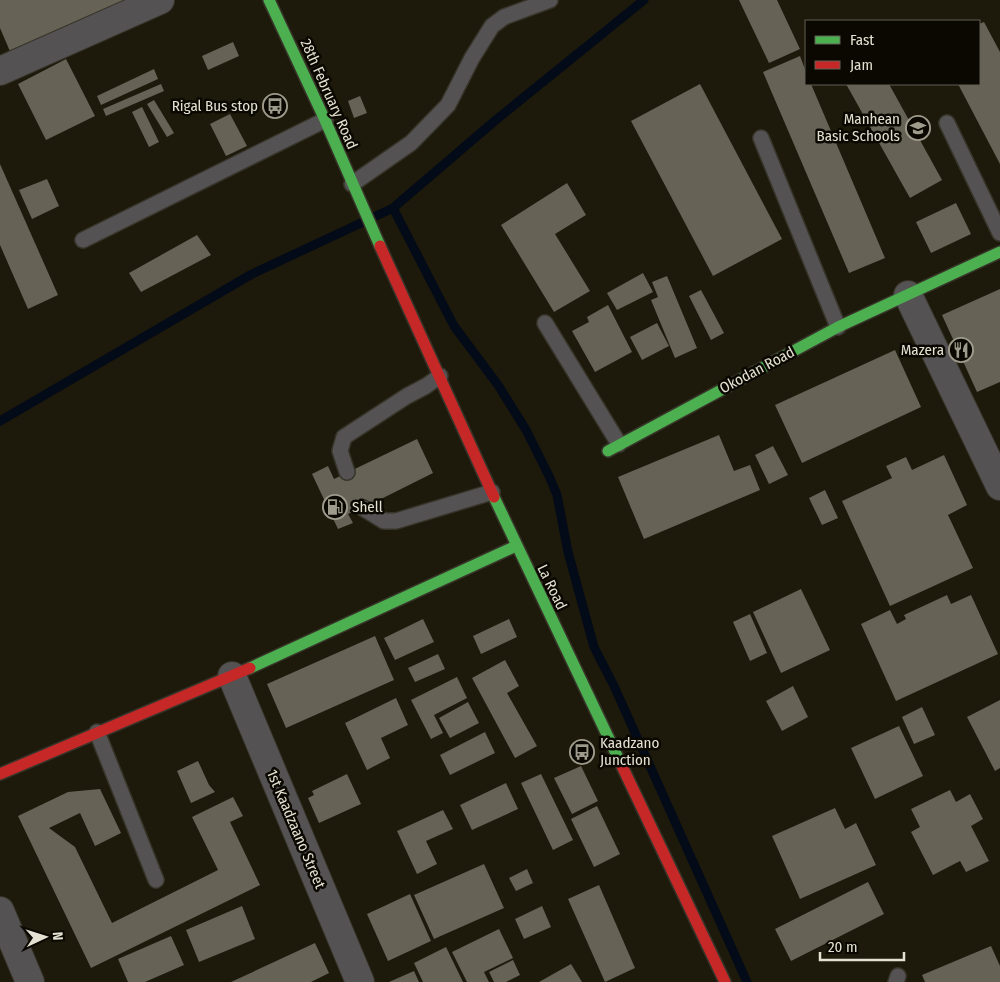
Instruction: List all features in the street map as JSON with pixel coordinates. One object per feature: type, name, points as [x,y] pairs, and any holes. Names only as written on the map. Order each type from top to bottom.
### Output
[{"type":"main road","name":"28th February Road","points":[[269,0],[325,120],[360,201]]},
{"type":"main road","name":"La Road","points":[[360,201],[516,546],[725,982]]},
{"type":"main road","name":"Okodan Road","points":[[614,447],[838,327],[1000,252]]},
{"type":"main road","points":[[0,774],[232,676],[516,546]]},
{"type":"street","points":[[0,72],[160,0]]},
{"type":"street","points":[[908,295],[1000,486]]},
{"type":"street","name":"1st Kaadzaano Street","points":[[232,676],[360,982]]},
{"type":"street","points":[[0,911],[30,982]]},
{"type":"lane","points":[[352,184],[411,143],[448,105],[472,58],[492,26],[504,17],[550,0]]},
{"type":"lane","points":[[83,240],[325,120]]},
{"type":"lane","points":[[947,123],[1000,233]]},
{"type":"lane","points":[[761,138],[838,327]]},
{"type":"lane","points":[[545,323],[614,447]]},
{"type":"lane","points":[[347,472],[340,451],[344,437],[440,376]]},
{"type":"lane","points":[[363,508],[384,521],[396,521],[492,492]]},
{"type":"lane","points":[[98,732],[156,880]]},
{"type":"building","points":[[0,0],[139,0],[12,56],[0,28]]},
{"type":"building","points":[[739,0],[777,0],[800,49],[769,63]]},
{"type":"building","points":[[984,22],[1000,52],[1000,164],[959,85],[980,85],[980,24]]},
{"type":"building","points":[[233,42],[239,56],[208,70],[202,56]]},
{"type":"building","points":[[800,56],[805,69],[805,85],[811,85],[885,258],[849,273],[763,72]]},
{"type":"building","points":[[66,59],[95,116],[46,140],[18,84]]},
{"type":"building","points":[[154,69],[158,79],[101,105],[97,96]]},
{"type":"building","points":[[161,84],[164,91],[106,116],[103,109]]},
{"type":"building","points":[[700,84],[782,239],[713,276],[631,121]]},
{"type":"building","points":[[847,85],[890,85],[942,180],[910,198]]},
{"type":"building","points":[[360,96],[367,113],[354,118],[348,101]]},
{"type":"building","points":[[154,100],[174,133],[167,137],[147,104]]},
{"type":"building","points":[[142,107],[159,142],[149,147],[132,112]]},
{"type":"building","points":[[230,114],[247,146],[226,156],[210,124]]},
{"type":"building","points":[[0,164],[58,295],[28,309],[0,245]]},
{"type":"building","points":[[47,179],[59,206],[32,219],[19,190]]},
{"type":"building","points":[[567,183],[586,215],[555,234],[590,291],[554,312],[501,225]]},
{"type":"building","points":[[956,203],[971,234],[931,253],[916,222]]},
{"type":"building","points":[[197,235],[211,255],[141,292],[129,273]]},
{"type":"building","points":[[643,273],[653,292],[617,310],[607,293]]},
{"type":"building","points":[[667,276],[697,348],[675,358],[651,300],[658,297],[652,282]]},
{"type":"building","points":[[1000,289],[1000,382],[977,392],[942,315]]},
{"type":"building","points":[[701,290],[724,333],[711,340],[689,296]]},
{"type":"building","points":[[608,305],[632,352],[595,372],[572,331],[589,322],[587,317]]},
{"type":"building","points":[[657,323],[669,346],[642,360],[630,337]]},
{"type":"building","points":[[895,350],[921,407],[802,463],[775,405]]},
{"type":"building","points":[[719,435],[734,471],[750,465],[760,490],[644,539],[618,477]]},
{"type":"building","points":[[417,439],[433,473],[348,514],[353,523],[338,529],[312,474],[328,466],[334,479]]},
{"type":"building","points":[[773,446],[788,475],[769,484],[755,455]]},
{"type":"building","points":[[944,455],[967,505],[948,515],[973,568],[890,606],[842,501],[892,478],[886,466],[906,457],[912,470]]},
{"type":"building","points":[[825,490],[838,518],[822,525],[809,498]]},
{"type":"building","points":[[801,589],[830,650],[781,673],[753,612]]},
{"type":"building","points":[[947,595],[951,604],[971,595],[998,654],[896,701],[861,624],[890,610],[897,624],[906,619],[904,615]]},
{"type":"building","points":[[750,614],[767,653],[750,661],[733,622]]},
{"type":"building","points":[[423,619],[434,642],[395,660],[384,638]]},
{"type":"building","points":[[509,619],[517,637],[481,654],[473,636]]},
{"type":"building","points":[[375,636],[394,680],[286,728],[267,684]]},
{"type":"building","points":[[438,654],[445,669],[415,682],[408,668]]},
{"type":"building","points":[[505,660],[519,686],[507,693],[537,746],[515,758],[472,678]]},
{"type":"building","points":[[457,677],[467,698],[434,715],[443,733],[431,739],[411,700]]},
{"type":"building","points":[[793,686],[808,717],[782,731],[766,701]]},
{"type":"building","points":[[396,698],[408,725],[381,738],[390,758],[367,770],[345,723]]},
{"type":"building","points":[[1000,700],[1000,768],[995,771],[967,717]]},
{"type":"building","points":[[468,702],[479,723],[450,738],[439,718]]},
{"type":"building","points":[[922,707],[935,735],[914,744],[902,717]]},
{"type":"building","points":[[899,726],[923,776],[875,799],[851,748]]},
{"type":"building","points":[[485,732],[495,753],[450,775],[440,755]]},
{"type":"building","points":[[198,761],[209,785],[215,792],[191,803],[177,771]]},
{"type":"building","points":[[581,766],[598,801],[572,814],[554,778]]},
{"type":"building","points":[[347,774],[361,804],[319,823],[308,798],[314,795],[312,791]]},
{"type":"building","points":[[541,774],[573,840],[553,850],[521,783]]},
{"type":"building","points":[[506,783],[518,809],[472,830],[460,805]]},
{"type":"building","points":[[100,789],[121,833],[95,846],[80,813],[49,828],[75,847],[112,923],[218,870],[192,817],[233,797],[243,816],[230,822],[260,885],[91,968],[18,816],[68,792]]},
{"type":"building","points":[[950,790],[956,802],[970,794],[983,819],[971,826],[989,861],[966,872],[960,861],[933,875],[911,832],[920,827],[911,809]]},
{"type":"building","points":[[597,806],[620,854],[594,867],[571,819]]},
{"type":"building","points":[[835,808],[845,829],[856,823],[876,865],[800,899],[772,836]]},
{"type":"building","points":[[443,810],[453,829],[426,841],[437,864],[417,874],[397,831]]},
{"type":"building","points":[[484,864],[504,908],[434,939],[414,895]]},
{"type":"building","points":[[527,869],[533,883],[516,891],[509,878]]},
{"type":"building","points":[[868,882],[884,914],[791,961],[775,929]]},
{"type":"building","points":[[599,885],[635,968],[605,982],[568,899]]},
{"type":"building","points":[[410,894],[431,941],[388,961],[367,914]]},
{"type":"building","points":[[242,906],[255,939],[199,962],[186,930]]},
{"type":"building","points":[[542,906],[551,927],[524,939],[515,919]]},
{"type":"building","points":[[499,929],[513,958],[484,972],[489,982],[467,982],[452,952]]},
{"type":"building","points":[[171,936],[184,965],[145,982],[128,982],[118,959]]},
{"type":"building","points":[[315,943],[329,973],[311,982],[231,982]]},
{"type":"building","points":[[991,946],[1000,966],[1000,982],[925,982],[922,975]]},
{"type":"building","points":[[446,947],[463,982],[423,982],[414,963]]},
{"type":"building","points":[[513,960],[520,975],[506,982],[494,982],[489,972]]},
{"type":"building","points":[[571,964],[582,982],[539,982]]},
{"type":"building","points":[[414,971],[419,982],[389,982]]},
{"type":"waterway","points":[[0,421],[252,274],[393,208],[497,119],[644,0]]},
{"type":"waterway","points":[[393,208],[454,326],[498,385],[526,430],[549,476],[557,495],[568,552],[594,647],[614,686],[747,982]]},
{"type":"traffic: fast","points":[[269,0],[325,120],[380,246]]},
{"type":"traffic: fast","points":[[608,451],[838,327],[1000,252]]},
{"type":"traffic: fast","points":[[494,497],[621,764]]},
{"type":"traffic: fast","points":[[250,668],[516,546]]},
{"type":"traffic: jam","points":[[380,246],[494,497]]},
{"type":"traffic: jam","points":[[0,774],[250,668]]},
{"type":"traffic: jam","points":[[621,764],[725,982]]},
{"type":"place","name":"Rigal Bus stop","points":[[275,106]]},
{"type":"place","name":"Manhean Basic Schools","points":[[918,128]]},
{"type":"place","name":"Mazera","points":[[961,350]]},
{"type":"place","name":"Shell","points":[[335,507]]},
{"type":"place","name":"Kaadzano Junction","points":[[582,752]]}]
